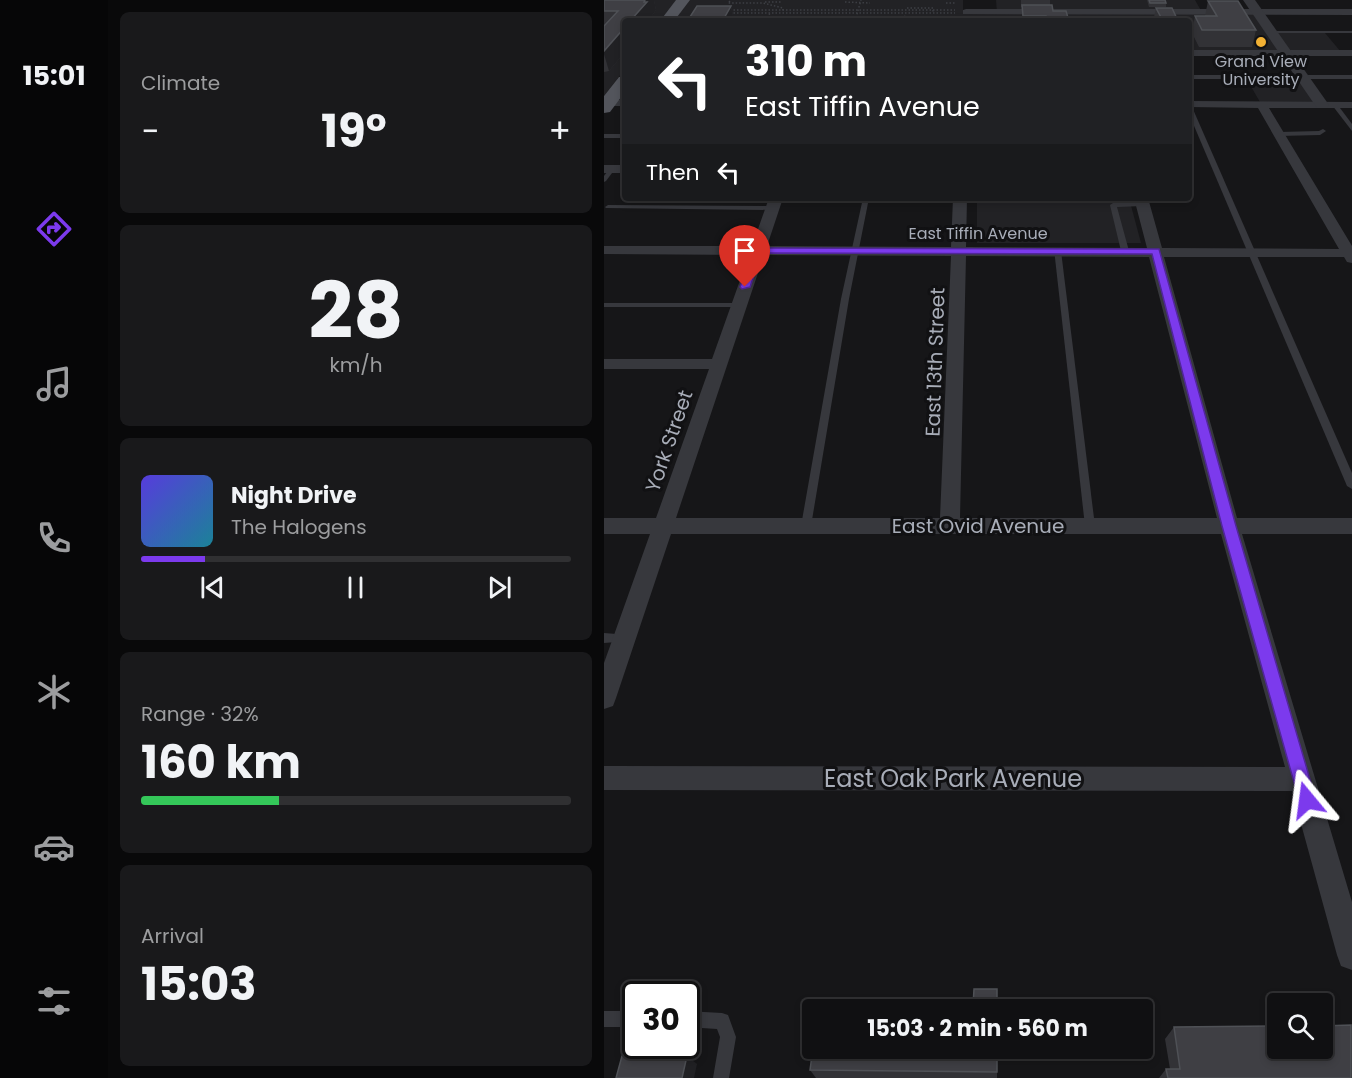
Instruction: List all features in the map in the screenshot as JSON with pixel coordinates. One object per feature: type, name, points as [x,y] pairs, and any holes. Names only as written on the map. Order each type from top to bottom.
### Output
[{"type":"main road","points":[[669,18],[683,0]]},
{"type":"main road","points":[[679,18],[692,0]]},
{"type":"main road","points":[[610,104],[622,86]]},
{"type":"street","points":[[1249,0],[1303,77],[1329,105]]},
{"type":"street","points":[[964,10],[1351,12]]},
{"type":"street","points":[[1192,53],[1351,53]]},
{"type":"street","points":[[1261,104],[1350,255]]},
{"type":"street","points":[[1192,105],[1351,105]]},
{"type":"street","name":"East 13th Street","points":[[950,526],[961,201]]},
{"type":"street","points":[[1142,201],[1229,526],[1351,955]]},
{"type":"street","name":"York Street","points":[[604,698],[774,203]]},
{"type":"street","name":"East Tiffin Avenue","points":[[604,250],[1156,251],[1350,255]]},
{"type":"street","points":[[604,364],[719,364]]},
{"type":"street","name":"East Ovid Avenue","points":[[604,526],[1351,526]]},
{"type":"street","name":"East Oak Park Avenue","points":[[604,778],[1302,779]]},
{"type":"lane","points":[[1272,32],[1351,32]]},
{"type":"lane","points":[[1192,77],[1351,77]]},
{"type":"lane","points":[[1329,105],[1351,129]]},
{"type":"lane","points":[[1192,112],[1351,486]]},
{"type":"lane","points":[[1279,134],[1320,134],[1322,130]]},
{"type":"lane","points":[[604,136],[622,136]]},
{"type":"lane","points":[[604,180],[614,169]]},
{"type":"lane","points":[[806,526],[845,299],[865,201]]},
{"type":"lane","points":[[1125,251],[1113,205],[1142,201]]},
{"type":"lane","points":[[605,209],[774,203]]},
{"type":"lane","points":[[1057,251],[1090,526]]},
{"type":"lane","points":[[604,304],[739,305]]},
{"type":"lane","points":[[604,638],[625,638]]},
{"type":"lane","points":[[604,1019],[622,1019]]},
{"type":"lane","points":[[700,1020],[722,1021],[728,1037],[721,1078]]},
{"type":"path","points":[[729,2],[782,2]]},
{"type":"path","points":[[751,2],[783,8],[783,12]]},
{"type":"path","points":[[845,2],[870,3]]},
{"type":"path","points":[[856,18],[861,2]]},
{"type":"path","points":[[946,3],[964,10]]},
{"type":"path","points":[[806,18],[811,6]]},
{"type":"path","points":[[904,18],[906,9]]},
{"type":"path","points":[[783,12],[770,13],[723,12],[964,10]]},
{"type":"path","points":[[768,18],[770,13]]},
{"type":"shaded area","name":"Grand View University","points":[[604,0],[963,0],[963,14],[997,13],[996,0],[1195,0],[1203,14],[1253,14],[1267,33],[1325,33],[1341,52],[1286,52],[1320,102],[1260,102],[1246,78],[1297,78],[1280,52],[1192,52],[1192,18],[938,16],[938,18],[622,18],[622,73],[604,96]]},
{"type":"shaded area","points":[[977,201],[1130,201],[1141,243],[977,243]]},
{"type":"building","points":[[604,0],[645,0],[644,2],[647,2],[633,18],[622,18],[622,30],[604,51],[604,26],[618,11],[604,11]]},
{"type":"building","points":[[1149,0],[1165,0],[1166,3],[1150,3]]},
{"type":"building","points":[[1208,1],[1238,1],[1256,30],[1202,30],[1195,16],[1217,16]]},
{"type":"building","points":[[1022,5],[1052,5],[1053,11],[1066,11],[1068,18],[1046,18],[1046,16],[1023,16]]},
{"type":"building","points":[[697,6],[731,6],[724,18],[689,18]]},
{"type":"building","points":[[1156,8],[1172,8],[1177,18],[1161,18]]},
{"type":"building","points":[[974,989],[997,989],[997,999],[973,999]]},
{"type":"building","points":[[1351,1025],[1351,1078],[1168,1078],[1166,1069],[1180,1069],[1174,1027],[1267,1026],[1267,1059],[1333,1059],[1333,1026]]},
{"type":"building","points":[[622,1056],[622,1059],[686,1059],[682,1078],[616,1078]]},
{"type":"building","points":[[812,1059],[997,1059],[997,1072],[810,1070]]},
{"type":"place","name":"Grand View University","points":[[1261,42]]},
{"type":"route","points":[[745,287],[758,250],[1156,251],[1229,526],[1307,800]]}]
